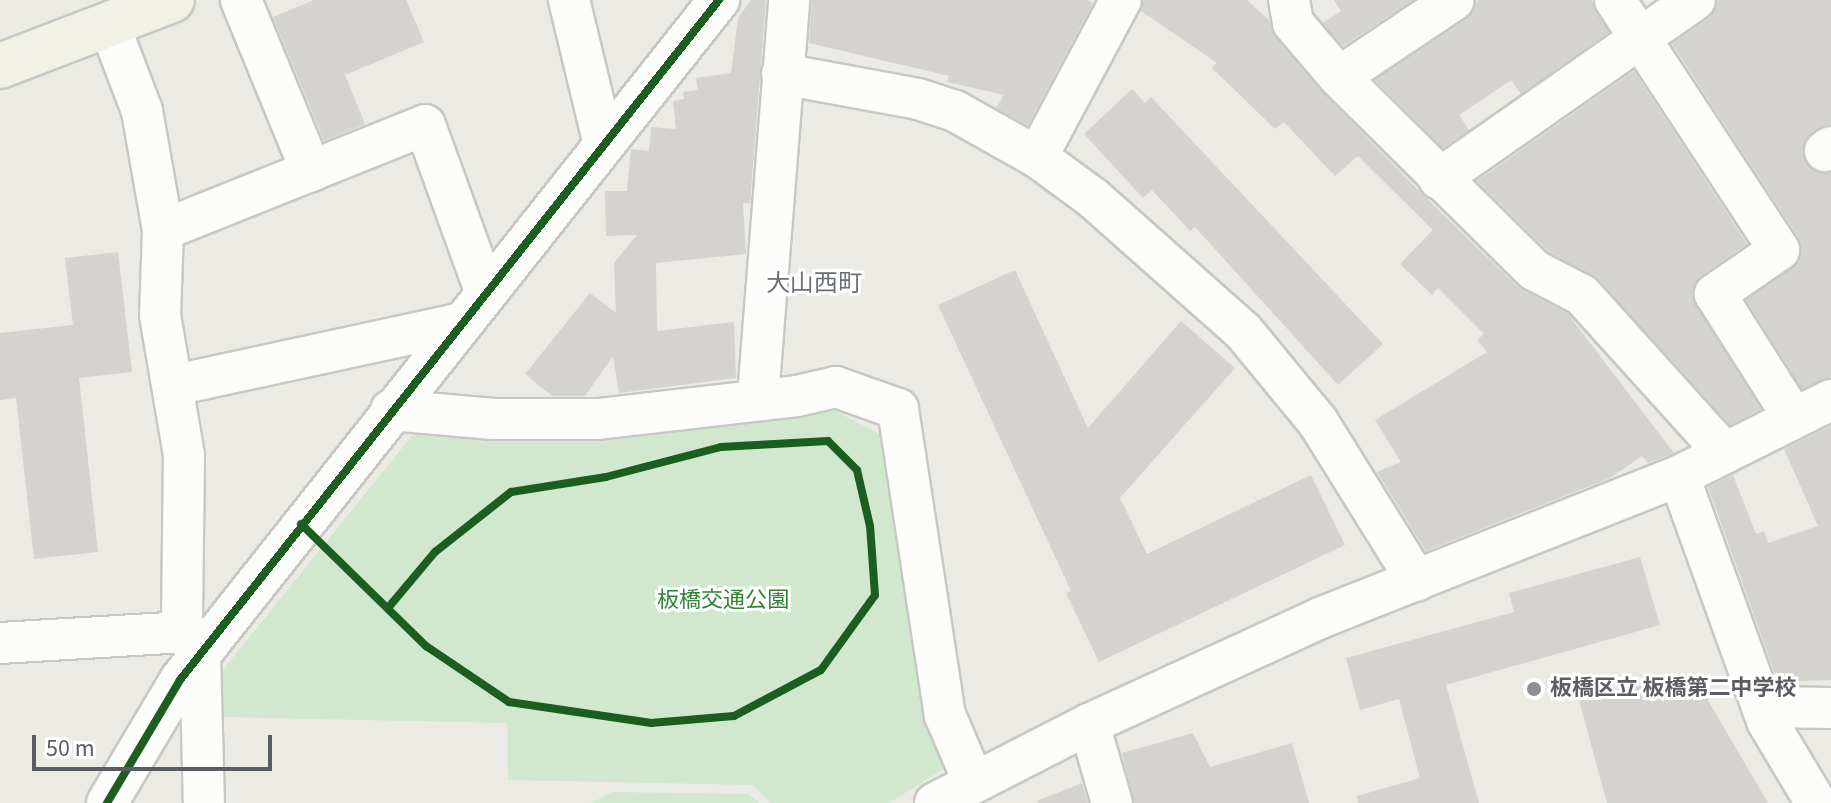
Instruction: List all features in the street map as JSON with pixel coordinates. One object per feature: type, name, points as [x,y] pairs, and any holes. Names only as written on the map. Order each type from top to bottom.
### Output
[{"type":"main road","points":[[0,66],[110,27],[172,0]]},
{"type":"street","points":[[241,0],[311,171]]},
{"type":"street","points":[[569,0],[604,145]]},
{"type":"street","points":[[107,803],[192,643],[391,410],[719,0]]},
{"type":"street","points":[[758,397],[789,0]]},
{"type":"street","points":[[1037,157],[1121,0]]},
{"type":"street","points":[[1289,0],[1293,23],[1339,77],[1534,270],[1582,295],[1725,453]]},
{"type":"street","points":[[1339,77],[1454,0]]},
{"type":"street","points":[[1615,0],[1779,250],[1715,294],[1793,417]]},
{"type":"street","points":[[1439,179],[1695,0]]},
{"type":"street","points":[[110,27],[142,111],[163,230],[160,315],[175,385],[184,455],[180,550],[192,643],[204,803]]},
{"type":"street","points":[[782,74],[930,103],[1037,157],[1093,198],[1243,331],[1318,422],[1417,581]]},
{"type":"street","points":[[163,230],[425,125],[485,291]]},
{"type":"street","points":[[175,385],[458,324]]},
{"type":"street","points":[[391,410],[494,419],[598,419],[758,397],[797,396],[836,387],[898,409],[945,715],[973,781]]},
{"type":"street","points":[[935,803],[1089,724],[1320,618],[1679,476],[1831,400]]},
{"type":"street","points":[[1679,476],[1762,707],[1816,803]]},
{"type":"street","points":[[0,643],[192,643]]},
{"type":"street","points":[[1762,707],[1831,708]]},
{"type":"street","points":[[1089,724],[1112,803]]},
{"type":"green space","name":"板橋交通公園","points":[[832,409],[881,435],[928,718],[950,765],[889,803],[771,803],[753,785],[508,780],[507,723],[221,717],[222,671],[419,427],[680,421]]},
{"type":"green space","points":[[613,792],[749,794],[759,803],[591,803]]},
{"type":"building","points":[[314,0],[406,0],[424,42],[345,75],[365,124],[324,141],[273,17]]},
{"type":"building","points":[[751,0],[766,0],[750,203],[743,203],[746,254],[656,263],[657,331],[734,322],[736,378],[619,393],[613,356],[585,396],[552,396],[525,374],[590,293],[616,313],[614,263],[637,235],[606,236],[605,191],[627,191],[631,149],[649,151],[651,127],[676,129],[673,101],[684,99],[683,92],[698,90],[696,78],[731,73],[738,18]]},
{"type":"building","points":[[812,0],[1088,0],[1093,3],[1028,125],[996,108],[1004,95],[947,82],[949,76],[809,43]]},
{"type":"building","points":[[1144,0],[1247,0],[1269,20],[1276,38],[1322,92],[1421,193],[1518,287],[1568,314],[1674,453],[1648,463],[1642,456],[1610,478],[1426,551],[1377,472],[1401,462],[1375,420],[1487,352],[1477,340],[1484,334],[1438,288],[1432,295],[1400,264],[1433,230],[1358,156],[1335,176],[1284,122],[1275,129],[1212,68],[1217,63],[1141,11]]},
{"type":"building","points":[[1334,0],[1413,0],[1343,46],[1323,23],[1341,11]]},
{"type":"building","points":[[1478,0],[1592,0],[1609,32],[1521,94],[1511,80],[1459,115],[1469,130],[1443,148],[1375,80],[1467,19]]},
{"type":"building","points":[[1718,0],[1831,0],[1831,124],[1812,132],[1802,152],[1814,171],[1831,173],[1831,377],[1802,389],[1746,300],[1799,261],[1799,238],[1672,44],[1709,18]]},
{"type":"building","points":[[1634,71],[1747,244],[1702,275],[1692,294],[1761,409],[1730,425],[1599,280],[1548,251],[1477,181]]},
{"type":"building","points":[[1132,89],[1145,103],[1151,97],[1383,344],[1338,385],[1195,227],[1190,231],[1152,190],[1143,198],[1084,134]]},
{"type":"building","points":[[118,252],[132,372],[79,378],[98,552],[34,559],[16,398],[0,400],[0,333],[73,325],[65,258]]},
{"type":"building","points":[[1015,270],[1088,428],[1181,321],[1235,368],[1120,498],[1147,554],[1311,475],[1345,545],[1099,662],[1066,593],[1071,591],[938,305]]},
{"type":"building","points":[[1831,426],[1831,680],[1778,682],[1708,487],[1733,475],[1756,534],[1764,531],[1768,543],[1818,526],[1784,449]]},
{"type":"building","points":[[1640,557],[1660,625],[1446,685],[1479,803],[1358,803],[1357,796],[1420,778],[1399,699],[1360,710],[1346,658],[1514,612],[1509,593]]},
{"type":"building","points":[[1674,674],[1677,685],[1702,679],[1709,702],[1768,803],[1607,803],[1579,700]]},
{"type":"building","points":[[1193,733],[1210,767],[1292,743],[1309,803],[1134,803],[1122,753]]},
{"type":"building","points":[[1082,783],[1088,803],[1037,801]]},
{"type":"cycle path","points":[[107,803],[180,680],[719,0]]},
{"type":"cycle path","points":[[301,524],[426,646],[509,702],[651,723],[734,716],[821,670],[875,595],[870,526],[857,470],[828,441],[721,447],[606,477],[511,492],[435,552],[388,608]]},
{"type":"place","name":"板橋区立 板橋第二中学校","points":[[1534,689]]},
{"type":"district","name":"大山西町","points":[[814,284]]}]
